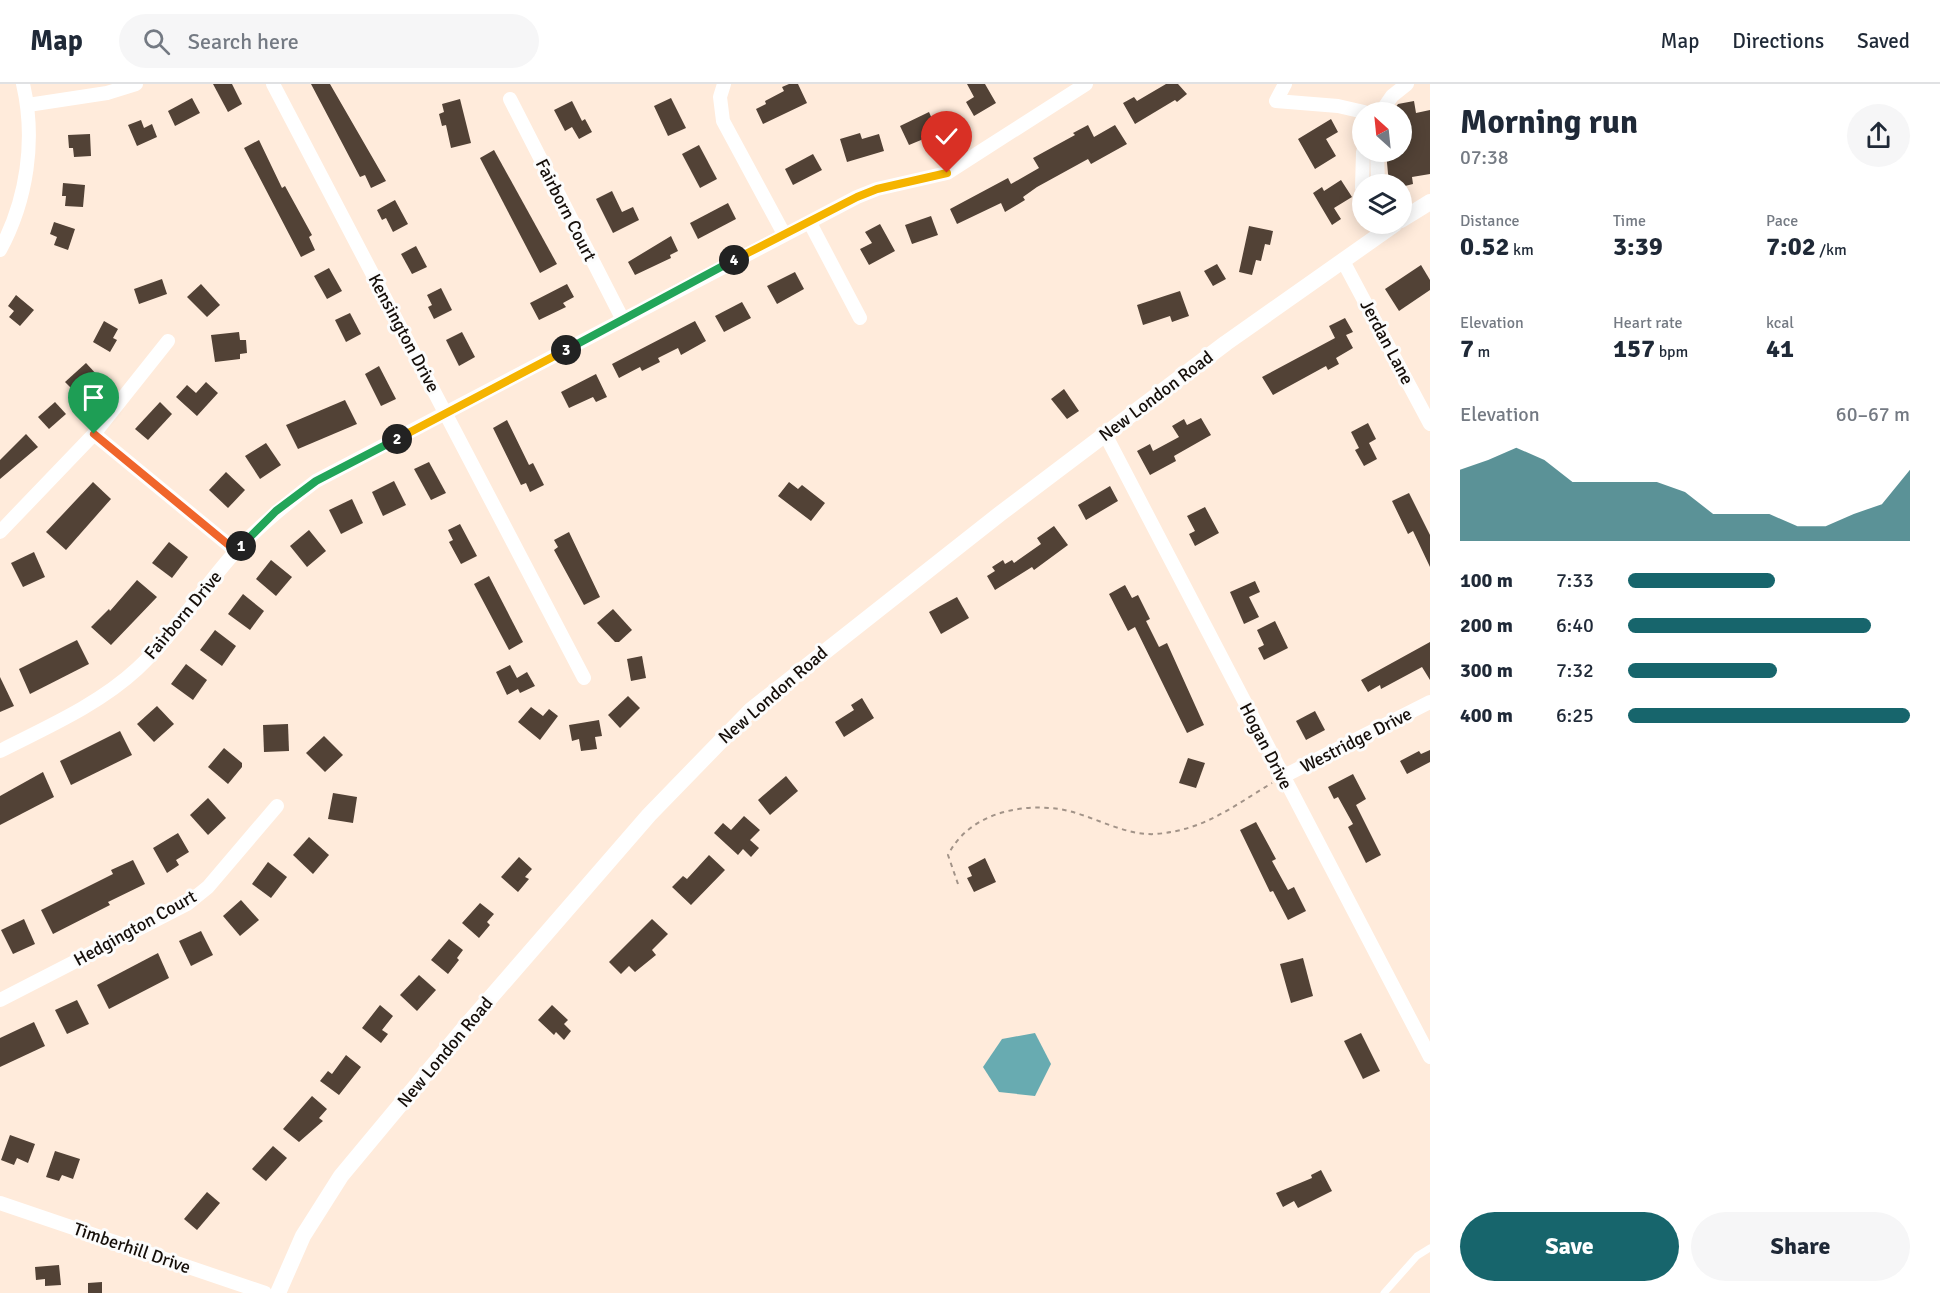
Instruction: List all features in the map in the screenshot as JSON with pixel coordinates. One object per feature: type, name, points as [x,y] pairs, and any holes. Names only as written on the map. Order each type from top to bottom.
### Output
[{"type":"street","points":[[0,250],[19,209],[26,171],[28,105],[23,84]]},
{"type":"street","points":[[28,105],[107,93],[136,84]]},
{"type":"street","name":"Kensington Drive","points":[[273,84],[584,678]]},
{"type":"street","points":[[724,84],[720,97],[723,121],[784,234]]},
{"type":"street","name":"Fairborn Drive","points":[[0,751],[99,698],[136,670],[162,644],[236,551],[276,511],[316,481],[784,234],[877,189],[947,173],[1084,84]]},
{"type":"street","points":[[1285,84],[1276,101],[1352,109]]},
{"type":"street","points":[[1388,102],[1407,84]]},
{"type":"street","name":"Fairborn Court","points":[[510,99],[623,320]]},
{"type":"street","name":"New London Road","points":[[1412,212],[1430,202]]},
{"type":"street","points":[[810,223],[860,318]]},
{"type":"street","name":"New London Road","points":[[278,1293],[303,1236],[341,1176],[465,1027],[649,815],[751,710],[812,660],[1226,342],[1342,261],[1371,234]]},
{"type":"street","name":"Jerdan Lane","points":[[1342,261],[1430,424]]},
{"type":"street","points":[[0,532],[94,434],[168,341]]},
{"type":"street","points":[[94,434],[236,551]]},
{"type":"street","name":"Hogan Drive","points":[[1105,435],[1430,1057]]},
{"type":"street","name":"Westridge Drive","points":[[1282,777],[1430,702]]},
{"type":"street","name":"Hedgington Court","points":[[0,1000],[187,903],[208,887],[277,806]]},
{"type":"street","name":"Timberhill Drive","points":[[0,1203],[265,1293]]},
{"type":"lane","points":[[1384,1293],[1418,1256],[1430,1248]]},
{"type":"path","points":[[958,884],[948,855],[953,846],[968,829],[998,813],[1024,809],[1059,809],[1118,827],[1154,834],[1202,825],[1282,777]]},
{"type":"water","points":[[1035,1033],[1051,1064],[1035,1096],[999,1092],[983,1067],[1002,1039]]},
{"type":"building","points":[[213,84],[232,84],[242,104],[228,112]]},
{"type":"building","points":[[311,84],[330,84],[386,181],[371,188],[365,175],[360,177]]},
{"type":"building","points":[[798,84],[807,103],[763,124],[756,109],[766,104],[765,101],[784,91],[782,87]]},
{"type":"building","points":[[967,84],[985,84],[996,103],[974,116],[966,102],[974,97]]},
{"type":"building","points":[[1166,84],[1178,84],[1187,94],[1177,102],[1175,100],[1135,124],[1123,103],[1134,97],[1137,101]]},
{"type":"building","points":[[192,98],[200,113],[175,126],[168,111]]},
{"type":"building","points":[[671,98],[686,128],[668,136],[654,106]]},
{"type":"building","points":[[460,99],[471,143],[451,148],[446,125],[442,126],[439,114],[444,112],[442,104]]},
{"type":"building","points":[[572,101],[582,121],[585,119],[592,132],[579,139],[572,127],[565,131],[554,110]]},
{"type":"building","points":[[1414,101],[1416,113],[1430,110],[1430,174],[1412,177],[1412,174],[1388,174],[1387,162],[1412,162],[1412,102],[1409,102]]},
{"type":"building","points":[[929,112],[938,133],[909,145],[900,126]]},
{"type":"building","points":[[1331,119],[1338,132],[1326,139],[1336,156],[1315,169],[1298,139]]},
{"type":"building","points":[[141,120],[144,128],[152,124],[157,137],[137,146],[128,125]]},
{"type":"building","points":[[1088,125],[1094,137],[1115,125],[1127,144],[1091,164],[1088,159],[1037,187],[1023,197],[1025,200],[1005,212],[1001,203],[957,224],[950,209],[1008,178],[1011,184],[1039,168],[1033,158],[1075,135],[1073,133]]},
{"type":"building","points":[[860,133],[862,139],[879,134],[884,151],[847,162],[840,139]]},
{"type":"building","points":[[90,134],[91,156],[74,157],[73,148],[69,148],[68,135]]},
{"type":"building","points":[[259,140],[282,188],[285,186],[312,235],[309,237],[315,250],[301,257],[244,148]]},
{"type":"building","points":[[699,145],[717,179],[700,188],[682,154]]},
{"type":"building","points":[[494,150],[557,264],[540,273],[480,158]]},
{"type":"building","points":[[813,154],[822,170],[793,185],[785,169]]},
{"type":"building","points":[[1341,180],[1352,197],[1334,208],[1341,219],[1332,225],[1313,193],[1322,187],[1324,191]]},
{"type":"building","points":[[63,183],[85,185],[83,207],[65,206],[66,196],[62,196]]},
{"type":"building","points":[[612,191],[622,212],[633,207],[639,220],[613,233],[596,199]]},
{"type":"building","points":[[395,200],[408,224],[393,232],[386,218],[382,220],[377,210]]},
{"type":"building","points":[[728,203],[736,219],[698,239],[690,223]]},
{"type":"building","points":[[931,216],[938,235],[912,244],[905,225]]},
{"type":"building","points":[[54,222],[75,229],[68,250],[54,245],[57,237],[50,234]]},
{"type":"building","points":[[880,224],[895,251],[869,265],[860,249],[872,243],[865,232]]},
{"type":"building","points":[[1249,226],[1273,231],[1270,245],[1265,244],[1261,261],[1256,260],[1252,275],[1239,272]]},
{"type":"building","points":[[671,236],[678,251],[670,255],[671,258],[635,275],[628,262]]},
{"type":"building","points":[[416,246],[427,267],[412,274],[401,254]]},
{"type":"building","points":[[1217,264],[1226,279],[1213,286],[1204,271]]},
{"type":"building","points":[[1421,265],[1430,280],[1430,290],[1399,311],[1385,289]]},
{"type":"building","points":[[329,268],[342,291],[327,299],[314,276]]},
{"type":"building","points":[[795,272],[804,289],[777,304],[767,286]]},
{"type":"building","points":[[162,279],[167,294],[139,304],[134,289]]},
{"type":"building","points":[[201,284],[220,305],[207,317],[187,297]]},
{"type":"building","points":[[567,284],[574,297],[563,303],[566,307],[539,320],[530,303]]},
{"type":"building","points":[[441,288],[452,310],[434,319],[428,307],[432,305],[427,295]]},
{"type":"building","points":[[1180,291],[1189,316],[1172,322],[1170,316],[1143,325],[1137,305]]},
{"type":"building","points":[[16,295],[34,310],[20,326],[9,317],[14,311],[8,306]]},
{"type":"building","points":[[742,302],[751,318],[724,332],[715,316]]},
{"type":"building","points":[[350,313],[361,334],[346,342],[335,320]]},
{"type":"building","points":[[1345,318],[1353,332],[1346,335],[1353,348],[1336,358],[1339,364],[1328,370],[1326,366],[1273,395],[1262,377],[1335,338],[1329,326]]},
{"type":"building","points":[[104,321],[118,329],[113,338],[117,340],[110,352],[93,342]]},
{"type":"building","points":[[695,321],[706,341],[681,355],[678,348],[658,358],[660,362],[642,371],[640,367],[619,378],[612,364]]},
{"type":"building","points":[[239,332],[240,340],[246,340],[247,353],[240,354],[240,359],[215,362],[211,335]]},
{"type":"building","points":[[462,332],[475,357],[459,366],[446,340]]},
{"type":"building","points":[[86,363],[98,376],[78,395],[65,382]]},
{"type":"building","points":[[379,366],[396,399],[381,406],[365,374]]},
{"type":"building","points":[[596,374],[607,397],[596,402],[593,397],[569,408],[561,392]]},
{"type":"building","points":[[206,382],[218,393],[197,416],[176,397],[187,385],[196,393]]},
{"type":"building","points":[[1064,389],[1079,411],[1067,419],[1051,399]]},
{"type":"building","points":[[345,400],[357,424],[298,449],[286,425]]},
{"type":"building","points":[[55,402],[66,414],[49,429],[38,417]]},
{"type":"building","points":[[160,402],[172,414],[148,440],[135,429]]},
{"type":"building","points":[[1201,418],[1211,435],[1174,456],[1176,461],[1150,475],[1137,451],[1150,444],[1153,451],[1179,437],[1172,426],[1184,419],[1187,425]]},
{"type":"building","points":[[507,420],[529,465],[533,463],[544,485],[530,492],[526,483],[521,485],[493,428]]},
{"type":"building","points":[[1368,423],[1376,439],[1369,443],[1377,459],[1364,466],[1355,450],[1359,448],[1351,432]]},
{"type":"building","points":[[26,434],[38,447],[0,479],[0,460]]},
{"type":"building","points":[[266,443],[281,465],[260,479],[245,456]]},
{"type":"building","points":[[429,462],[446,493],[431,500],[414,469]]},
{"type":"building","points":[[226,472],[245,490],[228,508],[209,490]]},
{"type":"building","points":[[394,481],[406,505],[383,516],[372,492]]},
{"type":"building","points":[[93,482],[111,499],[66,550],[46,532]]},
{"type":"building","points":[[789,482],[798,489],[802,485],[825,503],[811,521],[778,496]]},
{"type":"building","points":[[1110,486],[1118,501],[1086,520],[1078,505]]},
{"type":"building","points":[[1409,493],[1430,535],[1430,567],[1413,531],[1408,534],[1392,501]]},
{"type":"building","points":[[352,499],[363,523],[341,534],[329,510]]},
{"type":"building","points":[[1205,507],[1219,533],[1195,546],[1189,534],[1195,531],[1187,516]]},
{"type":"building","points":[[460,524],[477,556],[461,564],[449,542],[453,540],[448,530]]},
{"type":"building","points":[[1054,526],[1068,545],[1034,570],[1032,567],[995,590],[987,576],[995,571],[992,567],[1003,560],[1005,564],[1012,560],[1014,563],[1041,544],[1037,538]]},
{"type":"building","points":[[309,530],[326,551],[307,567],[290,546]]},
{"type":"building","points":[[569,532],[600,597],[584,605],[554,550],[558,547],[554,540]]},
{"type":"building","points":[[169,542],[188,557],[172,578],[152,563]]},
{"type":"building","points":[[34,552],[45,577],[23,587],[11,563]]},
{"type":"building","points":[[271,560],[292,577],[276,596],[256,579]]},
{"type":"building","points":[[489,576],[523,642],[509,650],[474,584]]},
{"type":"building","points":[[137,580],[157,597],[111,645],[91,627],[109,609],[110,611]]},
{"type":"building","points":[[1255,581],[1260,592],[1249,597],[1259,617],[1244,624],[1230,592]]},
{"type":"building","points":[[1125,585],[1132,598],[1138,595],[1150,619],[1146,621],[1159,647],[1167,643],[1204,725],[1187,733],[1135,627],[1128,631],[1109,594]]},
{"type":"building","points":[[243,594],[264,611],[250,630],[228,614]]},
{"type":"building","points":[[957,597],[969,618],[941,634],[929,612]]},
{"type":"building","points":[[613,609],[632,630],[619,642],[615,642],[597,623]]},
{"type":"building","points":[[1275,621],[1288,648],[1264,660],[1258,648],[1264,645],[1257,630]]},
{"type":"building","points":[[215,630],[236,646],[222,666],[200,650]]},
{"type":"building","points":[[77,640],[89,664],[30,694],[19,669]]},
{"type":"building","points":[[1430,642],[1430,680],[1422,667],[1381,689],[1380,685],[1368,692],[1361,680]]},
{"type":"building","points":[[642,656],[646,678],[631,681],[627,659]]},
{"type":"building","points":[[186,664],[207,680],[193,700],[171,684]]},
{"type":"building","points":[[510,665],[517,678],[527,672],[535,686],[520,693],[518,689],[507,695],[496,672]]},
{"type":"building","points":[[0,677],[14,706],[0,712]]},
{"type":"building","points":[[628,696],[640,708],[620,728],[608,715]]},
{"type":"building","points":[[862,698],[874,718],[844,737],[835,722],[854,710],[851,705]]},
{"type":"building","points":[[157,706],[174,724],[154,742],[137,724]]},
{"type":"building","points":[[531,707],[543,716],[549,709],[558,716],[540,740],[518,722]]},
{"type":"building","points":[[1315,711],[1325,730],[1306,740],[1296,721]]},
{"type":"building","points":[[599,720],[602,736],[595,737],[597,749],[581,751],[579,739],[572,741],[569,725]]},
{"type":"building","points":[[288,724],[289,751],[264,752],[263,725]]},
{"type":"building","points":[[120,731],[132,755],[71,785],[60,761]]},
{"type":"building","points":[[324,736],[343,755],[325,772],[306,753]]},
{"type":"building","points":[[224,748],[242,763],[242,767],[228,784],[208,767]]},
{"type":"building","points":[[1430,750],[1430,762],[1407,774],[1400,761],[1419,751],[1421,754]]},
{"type":"building","points":[[1188,758],[1205,763],[1196,788],[1179,783]]},
{"type":"building","points":[[43,772],[54,797],[0,825],[0,796]]},
{"type":"building","points":[[1353,774],[1366,799],[1356,805],[1381,855],[1366,863],[1348,827],[1353,824],[1338,797],[1334,799],[1328,787]]},
{"type":"building","points":[[786,776],[798,791],[770,815],[758,800]]},
{"type":"building","points":[[333,793],[357,797],[353,823],[328,819]]},
{"type":"building","points":[[208,798],[226,818],[208,835],[190,815]]},
{"type":"building","points":[[744,816],[760,830],[750,840],[759,848],[751,857],[743,849],[738,855],[714,833],[723,823],[731,830]]},
{"type":"building","points":[[1256,822],[1276,859],[1272,861],[1288,890],[1294,887],[1306,911],[1288,920],[1273,891],[1270,892],[1240,830]]},
{"type":"building","points":[[178,833],[189,852],[176,860],[179,865],[167,873],[153,848]]},
{"type":"building","points":[[309,837],[329,855],[313,874],[293,855]]},
{"type":"building","points":[[709,855],[725,870],[691,905],[672,887],[683,876],[687,879]]},
{"type":"building","points":[[519,857],[532,869],[525,877],[529,879],[518,892],[501,877]]},
{"type":"building","points":[[985,858],[996,882],[974,892],[967,878],[972,876],[968,867]]},
{"type":"building","points":[[133,860],[145,884],[108,902],[110,905],[53,934],[41,910],[113,874],[111,870]]},
{"type":"building","points":[[268,862],[287,877],[271,898],[252,884]]},
{"type":"building","points":[[241,900],[259,920],[240,936],[223,916]]},
{"type":"building","points":[[480,903],[494,914],[487,922],[490,925],[479,938],[462,923]]},
{"type":"building","points":[[24,919],[35,944],[13,954],[1,930]]},
{"type":"building","points":[[652,919],[668,934],[652,950],[656,955],[635,972],[629,966],[621,974],[609,962]]},
{"type":"building","points":[[201,931],[213,955],[191,966],[179,941]]},
{"type":"building","points":[[449,939],[463,950],[457,958],[459,960],[448,974],[431,960]]},
{"type":"building","points":[[158,953],[169,978],[109,1009],[97,985]]},
{"type":"building","points":[[1303,958],[1313,996],[1291,1003],[1280,964]]},
{"type":"building","points":[[419,975],[436,990],[417,1011],[400,995]]},
{"type":"building","points":[[77,1000],[89,1024],[67,1034],[55,1010]]},
{"type":"building","points":[[380,1005],[393,1016],[382,1030],[388,1034],[381,1043],[362,1028]]},
{"type":"building","points":[[552,1005],[568,1020],[564,1024],[571,1031],[564,1040],[556,1032],[554,1035],[538,1020]]},
{"type":"building","points":[[34,1022],[45,1046],[0,1067],[0,1038]]},
{"type":"building","points":[[1361,1033],[1380,1071],[1363,1079],[1344,1041]]},
{"type":"building","points":[[346,1055],[361,1067],[339,1095],[320,1081],[328,1071],[332,1074]]},
{"type":"building","points":[[312,1096],[327,1109],[319,1118],[323,1121],[299,1142],[283,1129]]},
{"type":"building","points":[[10,1135],[35,1144],[28,1163],[17,1158],[14,1165],[1,1160]]},
{"type":"building","points":[[273,1146],[287,1158],[266,1181],[252,1169]]},
{"type":"building","points":[[55,1151],[80,1159],[73,1179],[62,1175],[59,1181],[46,1177]]},
{"type":"building","points":[[1321,1170],[1332,1191],[1298,1208],[1294,1201],[1283,1207],[1276,1193],[1312,1178],[1311,1175]]},
{"type":"building","points":[[207,1192],[220,1203],[197,1230],[184,1219]]},
{"type":"building","points":[[59,1265],[61,1285],[45,1286],[45,1279],[36,1280],[35,1267]]},
{"type":"building","points":[[102,1282],[102,1293],[88,1293],[88,1283]]},
{"type":"route","points":[[94,434],[236,551],[276,511],[316,481],[857,197],[877,189],[926,180],[947,173]]}]
